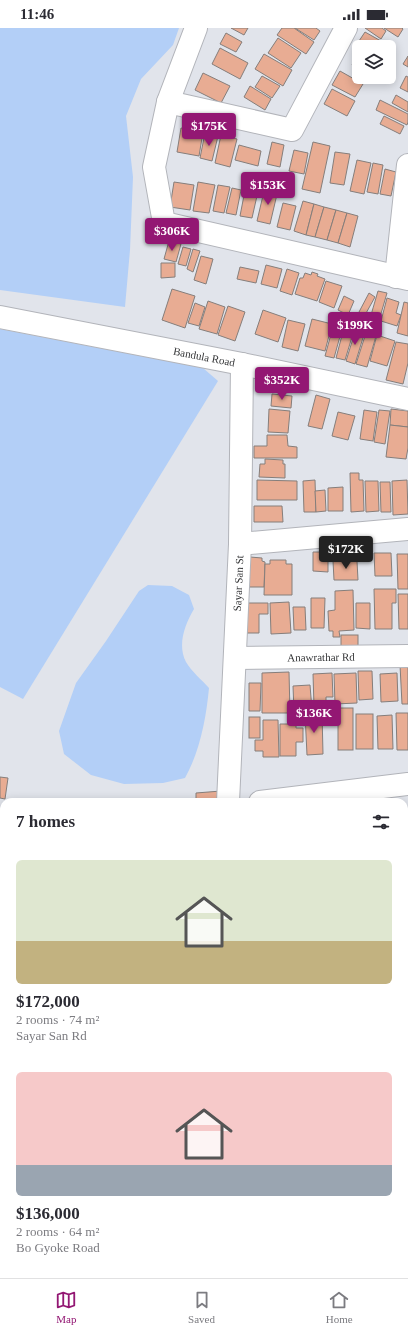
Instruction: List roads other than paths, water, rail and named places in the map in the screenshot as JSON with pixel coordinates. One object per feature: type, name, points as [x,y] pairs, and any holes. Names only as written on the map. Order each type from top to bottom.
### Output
[{"type":"street","points":[[196,28],[168,102],[154,167],[164,223],[402,278],[408,165]]},
{"type":"street","points":[[168,102],[292,130],[346,28]]},
{"type":"street","name":"Bandula Road","points":[[0,317],[242,364],[408,399]]},
{"type":"street","name":"Sayar San St","points":[[228,798],[240,544],[242,364]]},
{"type":"street","points":[[240,544],[408,529]]},
{"type":"street","name":"Anawrathar Rd","points":[[234,658],[408,656]]},
{"type":"street","points":[[293,798],[408,784]]},
{"type":"water","points":[[0,28],[179,28],[173,45],[141,79],[126,116],[133,177],[130,250],[125,307],[0,290]]},
{"type":"water","points":[[0,329],[203,368],[218,381],[23,699],[0,687]]},
{"type":"water","points":[[148,585],[172,586],[189,595],[194,609],[183,635],[183,655],[191,669],[209,688],[208,700],[204,723],[195,757],[185,778],[163,783],[124,784],[91,775],[64,754],[59,731],[76,683],[139,591]]}]
